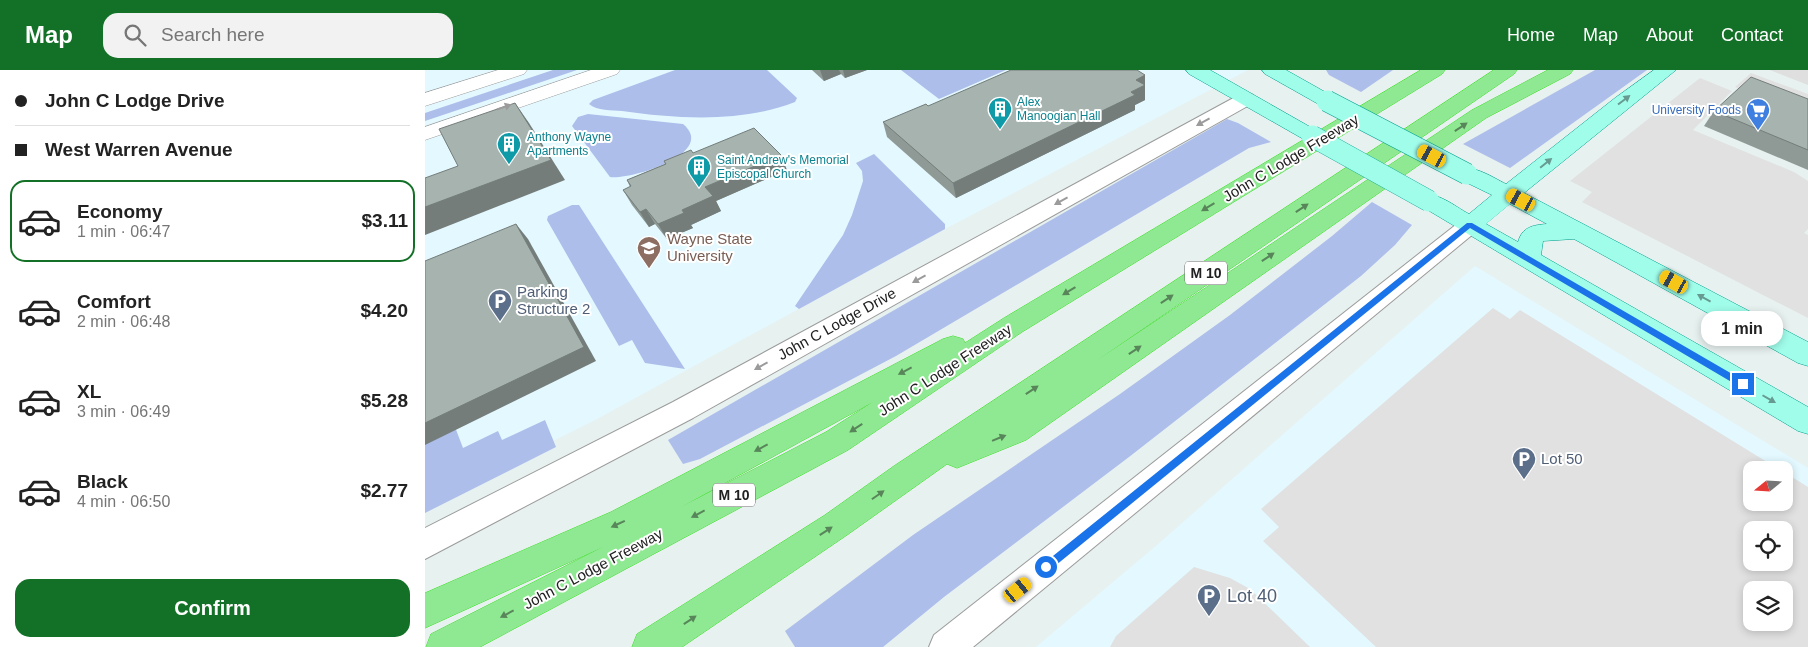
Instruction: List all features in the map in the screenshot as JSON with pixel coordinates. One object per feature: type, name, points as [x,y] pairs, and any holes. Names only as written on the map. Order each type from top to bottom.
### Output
[{"type":"highway","points":[[1385,101],[1381,91],[1407,70]]},
{"type":"highway","name":"John C Lodge Freeway","points":[[444,647],[837,441],[1013,325],[1435,70]]},
{"type":"highway","name":"M 10","points":[[650,647],[836,525],[905,476],[1507,70]]},
{"type":"highway","points":[[905,476],[1015,431],[1479,114],[1563,70]]},
{"type":"highway","points":[[425,610],[622,522],[948,348],[1013,325]]},
{"type":"main road","points":[[1470,225],[1586,130],[1666,70]]},
{"type":"main road","points":[[1208,72],[1272,82],[1327,100],[1467,174],[1509,194],[1808,355]]},
{"type":"main road","points":[[1272,82],[1283,119],[1429,201],[1808,422]]},
{"type":"main road","points":[[1529,260],[1528,250],[1531,238],[1537,234],[1578,231]]},
{"type":"street","points":[[425,100],[517,70]]},
{"type":"street","points":[[425,134],[610,70]]},
{"type":"street","name":"John C Lodge Drive","points":[[425,544],[683,410],[1272,82]]},
{"type":"street","points":[[947,647],[1470,225]]},
{"type":"shaded area","name":"Wayne State University","points":[[425,70],[1248,70],[945,229],[597,419],[425,505]]},
{"type":"shaded area","points":[[553,70],[577,70],[425,121],[425,113]]},
{"type":"shaded area","points":[[675,70],[767,70],[797,98],[795,102],[775,109],[732,116],[710,117],[665,116],[605,110],[589,104],[593,100]]},
{"type":"shaded area","points":[[901,70],[1006,70],[939,99]]},
{"type":"shaded area","points":[[1326,70],[1393,70],[1361,92],[1329,75]]},
{"type":"shaded area","points":[[1595,70],[1647,70],[1510,168],[1463,144]]},
{"type":"shaded area","points":[[1770,70],[1808,70],[1808,85]]},
{"type":"shaded area","points":[[1751,73],[1808,94],[1808,116],[1735,87]]},
{"type":"shaded area","points":[[1700,78],[1732,91],[1693,130],[1794,172],[1808,181],[1808,229],[1804,233],[1808,235],[1808,318],[1582,202],[1592,192],[1570,181]]},
{"type":"shaded area","points":[[588,114],[683,124],[691,135],[689,145],[681,154],[652,169],[621,177],[610,177],[572,126],[578,117]]},
{"type":"shaded area","points":[[1227,119],[1238,123],[1271,142],[1249,148],[896,356],[700,459],[683,464],[668,440]]},
{"type":"shaded area","points":[[874,154],[945,224],[945,229],[799,309],[795,306],[843,235],[852,215],[863,181],[862,171],[856,163]]},
{"type":"shaded area","points":[[1372,202],[1412,225],[1395,245],[1361,276],[1129,457],[944,597],[883,647],[795,647],[785,631],[913,535],[1120,394],[1230,315],[1332,236]]},
{"type":"shaded area","points":[[572,205],[579,205],[685,369],[645,363],[632,340],[619,346],[547,220],[548,216]]},
{"type":"shaded area","name":"Lot 50","points":[[1475,266],[1808,468],[1808,647],[1036,647],[1157,545]]},
{"type":"shaded area","name":"Lot 50","points":[[1493,308],[1510,319],[1520,310],[1765,461],[1743,461],[1743,511],[1793,511],[1793,478],[1808,487],[1808,647],[1376,647],[1263,541],[1279,527],[1261,509]]},
{"type":"shaded area","points":[[545,420],[556,447],[425,513],[425,442],[455,427],[463,448],[498,431],[502,440]]},
{"type":"shaded area","name":"Lot 40","points":[[1194,567],[1230,578],[1250,589],[1310,647],[1110,647],[1116,636]]},
{"type":"building","name":"Alex Manoogian Hall","points":[[1011,70],[1137,70],[1145,75],[1136,80],[1145,85],[1131,92],[1135,95],[953,183],[883,122],[926,104],[928,106]]},
{"type":"building","points":[[1751,77],[1808,99],[1808,150],[1714,111]]},
{"type":"building","points":[[515,103],[551,160],[425,207],[425,178],[458,166],[439,129]]},
{"type":"building","points":[[754,128],[781,155],[705,187],[713,196],[682,210],[684,213],[658,224],[646,209],[640,212],[623,190],[631,186],[627,180],[666,164],[664,161],[691,150],[693,153]]},
{"type":"building","name":"Parking Structure 2","points":[[516,224],[584,347],[425,423],[425,261]]},
{"type":"place","name":"Alex Manoogian Hall","points":[[1000,130]]},
{"type":"place","name":"University Foods","points":[[1758,131]]},
{"type":"place","name":"Anthony Wayne Apartments","points":[[509,165]]},
{"type":"place","name":"Saint Andrew's Memorial Episcopal Church","points":[[699,188]]},
{"type":"place","name":"Wayne State University","points":[[649,269]]},
{"type":"place","name":"Parking Structure 2","points":[[500,322]]},
{"type":"place","name":"Lot 50","points":[[1524,480]]},
{"type":"place","name":"Lot 40","points":[[1209,617]]},
{"type":"route","points":[[1046,567],[1470,225],[1743,384]]}]
